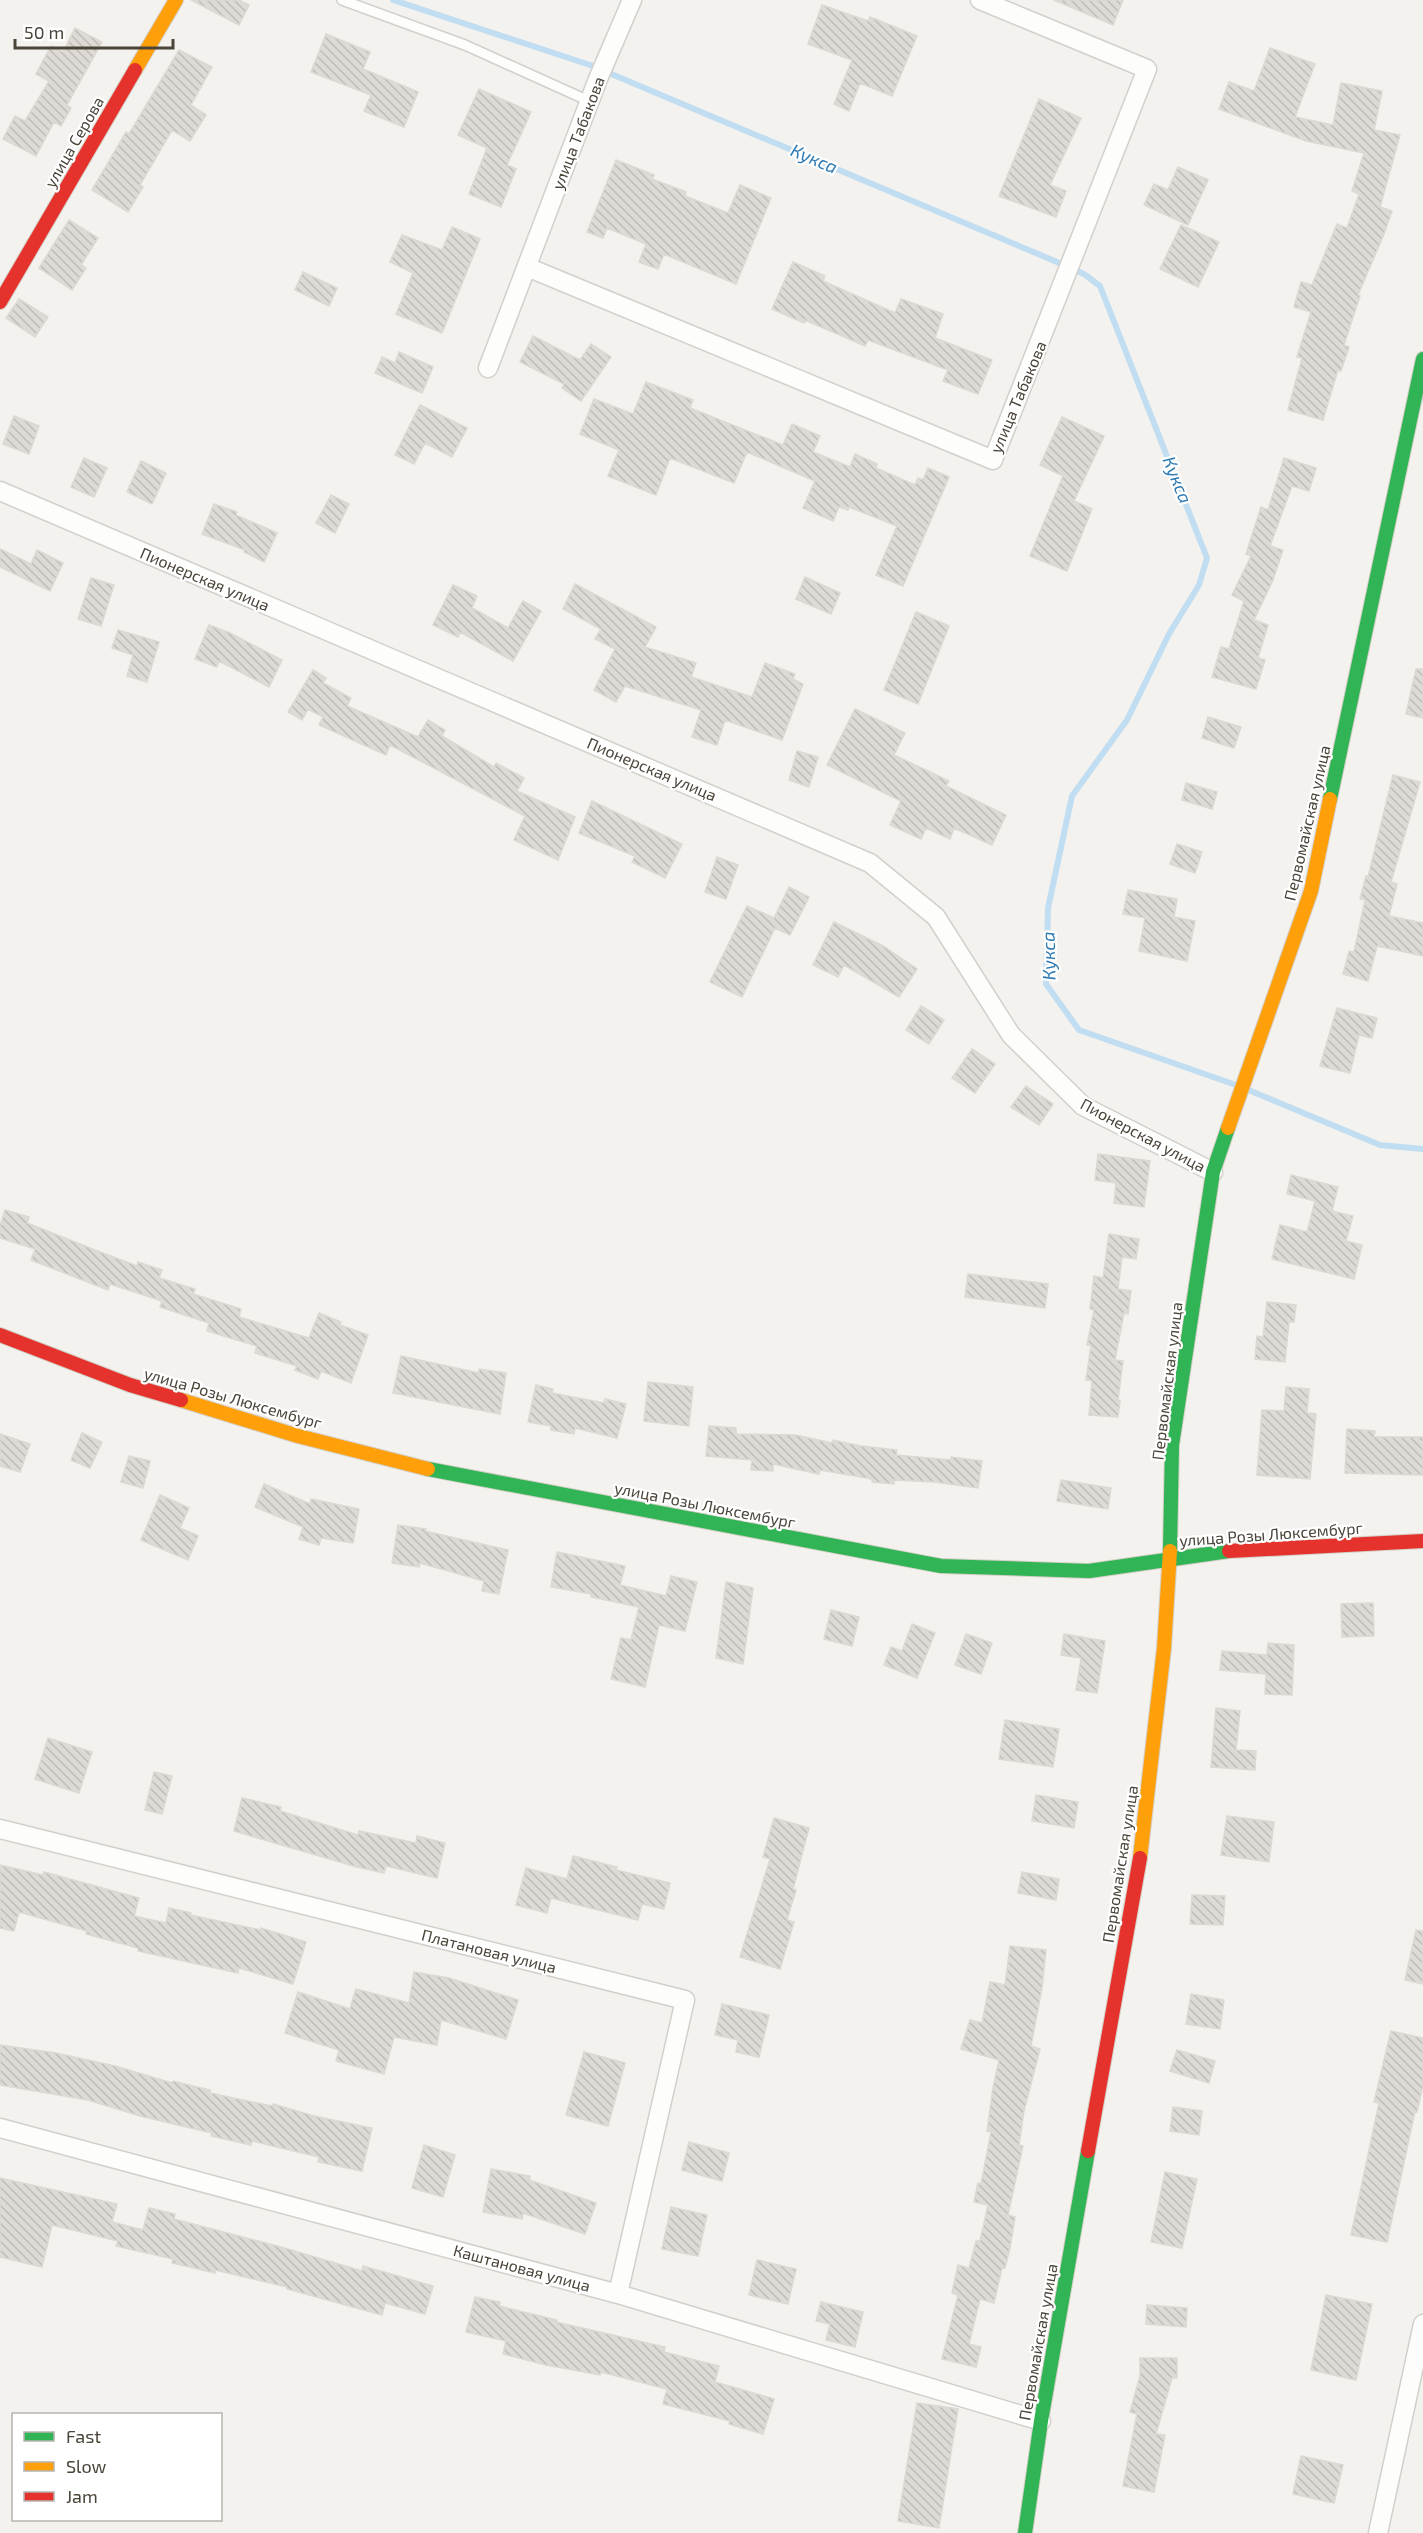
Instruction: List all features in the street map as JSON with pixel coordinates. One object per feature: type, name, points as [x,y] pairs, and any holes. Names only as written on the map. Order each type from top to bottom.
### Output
[{"type":"street","name":"улица Серова","points":[[0,302],[176,0]]},
{"type":"street","name":"улица Табакова","points":[[488,368],[589,101],[632,0]]},
{"type":"street","name":"улица Табакова","points":[[527,267],[993,460],[1148,69],[980,0]]},
{"type":"street","name":"Первомайская улица","points":[[1025,2533],[1041,2421],[1143,1841],[1164,1648],[1170,1558],[1172,1445],[1213,1172],[1311,891],[1423,359]]},
{"type":"street","name":"Пионерская улица","points":[[0,491],[870,862],[936,917],[1011,1035],[1083,1106],[1213,1172]]},
{"type":"street","name":"улица Розы Люксембург","points":[[0,1335],[130,1385],[298,1436],[453,1475],[941,1566],[1089,1571],[1211,1552],[1423,1541]]},
{"type":"street","name":"Платановая улица","points":[[0,1829],[686,2000],[618,2294]]},
{"type":"street","name":"Каштановая улица","points":[[0,2128],[618,2294],[1041,2421]]},
{"type":"street","points":[[1378,2533],[1423,2324]]},
{"type":"lane","points":[[342,0],[465,45],[589,101]]},
{"type":"building","points":[[191,0],[239,0],[249,5],[239,25]]},
{"type":"building","points":[[1054,0],[1123,0],[1113,25]]},
{"type":"building","points":[[822,5],[868,21],[870,17],[917,36],[892,96],[860,83],[849,111],[834,104],[852,60],[808,44]]},
{"type":"building","points":[[75,28],[102,42],[67,105],[71,108],[61,126],[54,122],[36,156],[3,139],[15,116],[25,121],[49,81],[36,74],[51,46],[63,52]]},
{"type":"building","points":[[326,34],[370,52],[363,69],[418,92],[404,127],[364,111],[371,95],[311,72]]},
{"type":"building","points":[[1270,48],[1315,64],[1295,117],[1333,125],[1341,83],[1382,91],[1374,130],[1400,135],[1380,207],[1392,211],[1358,295],[1360,296],[1344,345],[1349,347],[1341,371],[1338,370],[1323,420],[1288,410],[1302,358],[1297,357],[1311,312],[1294,307],[1301,282],[1312,285],[1337,224],[1347,228],[1359,194],[1352,191],[1364,153],[1306,141],[1219,109],[1229,82],[1254,91]]},
{"type":"building","points":[[179,50],[212,67],[191,105],[206,115],[190,141],[172,130],[140,185],[143,187],[128,212],[92,190],[126,132],[129,134]]},
{"type":"building","points":[[479,89],[531,112],[507,165],[516,169],[501,207],[469,194],[487,148],[458,135]]},
{"type":"building","points":[[1039,99],[1081,118],[1050,185],[1066,191],[1056,217],[999,196]]},
{"type":"building","points":[[616,160],[654,175],[652,179],[686,192],[685,196],[728,213],[740,185],[771,198],[736,284],[664,254],[658,269],[639,262],[646,244],[607,228],[603,238],[587,232]]},
{"type":"building","points":[[1178,167],[1208,180],[1188,225],[1144,205],[1154,184],[1168,190]]},
{"type":"building","points":[[69,220],[98,238],[81,265],[86,268],[72,290],[39,268]]},
{"type":"building","points":[[1181,225],[1219,242],[1198,287],[1160,269]]},
{"type":"building","points":[[452,227],[480,239],[442,333],[396,314],[413,273],[390,262],[402,235],[442,250]]},
{"type":"building","points":[[793,262],[825,276],[823,281],[895,313],[901,299],[943,314],[935,338],[992,360],[978,394],[943,381],[948,370],[868,340],[865,346],[805,320],[804,323],[772,309]]},
{"type":"building","points":[[303,272],[337,288],[329,306],[295,290]]},
{"type":"building","points":[[19,299],[48,317],[35,337],[6,318]]},
{"type":"building","points":[[533,336],[580,360],[591,344],[611,357],[581,401],[562,388],[564,384],[520,362]]},
{"type":"building","points":[[399,352],[433,367],[422,393],[375,373],[382,357],[395,363]]},
{"type":"building","points":[[646,382],[693,400],[690,408],[783,445],[792,424],[820,436],[813,452],[850,467],[855,454],[877,464],[876,468],[915,485],[918,478],[923,480],[928,468],[949,477],[903,586],[876,575],[897,526],[849,507],[848,510],[839,507],[833,521],[803,508],[815,481],[747,452],[734,483],[670,458],[656,495],[608,476],[619,450],[580,434],[594,399],[633,414]]},
{"type":"building","points":[[420,405],[467,428],[452,457],[425,443],[414,464],[395,455]]},
{"type":"building","points":[[14,416],[39,426],[29,454],[3,444]]},
{"type":"building","points":[[1062,417],[1104,436],[1074,501],[1092,509],[1067,571],[1030,556],[1063,476],[1040,465]]},
{"type":"building","points":[[84,458],[107,468],[94,497],[71,487]]},
{"type":"building","points":[[1284,458],[1316,468],[1309,491],[1292,486],[1270,546],[1283,550],[1273,580],[1254,620],[1268,625],[1258,658],[1265,660],[1256,689],[1212,677],[1221,647],[1229,649],[1244,601],[1232,595],[1251,556],[1246,554],[1261,507],[1268,510]]},
{"type":"building","points":[[141,461],[166,473],[152,504],[127,492]]},
{"type":"building","points":[[331,495],[349,504],[335,533],[316,523]]},
{"type":"building","points":[[214,504],[237,512],[236,515],[277,533],[264,562],[244,552],[245,550],[202,534]]},
{"type":"building","points":[[0,549],[31,564],[37,550],[63,563],[50,591],[0,567]]},
{"type":"building","points":[[805,577],[840,593],[831,614],[796,599]]},
{"type":"building","points":[[91,578],[114,585],[101,626],[78,619]]},
{"type":"building","points":[[575,584],[656,627],[645,647],[696,663],[691,677],[752,697],[765,663],[795,674],[793,679],[803,684],[782,740],[725,720],[717,745],[692,737],[701,710],[625,686],[616,702],[594,690],[615,649],[595,639],[601,629],[563,609]]},
{"type":"building","points":[[453,585],[477,596],[472,608],[508,628],[523,601],[541,611],[513,661],[460,632],[458,637],[433,625]]},
{"type":"building","points":[[916,612],[949,626],[918,704],[884,690]]},
{"type":"building","points":[[209,625],[230,633],[282,660],[269,687],[219,661],[217,667],[195,659]]},
{"type":"building","points":[[118,630],[159,642],[147,682],[127,676],[133,655],[112,648]]},
{"type":"building","points":[[1416,669],[1423,669],[1423,718],[1406,714]]},
{"type":"building","points":[[313,670],[326,678],[323,683],[351,698],[347,706],[418,737],[428,720],[445,730],[442,736],[494,767],[496,763],[524,778],[517,791],[575,817],[558,860],[514,840],[525,816],[390,745],[386,755],[319,725],[323,717],[308,709],[302,720],[288,712]]},
{"type":"building","points":[[855,709],[905,733],[894,755],[949,781],[946,786],[1006,815],[992,845],[954,828],[950,839],[926,828],[921,839],[890,825],[901,801],[827,765]]},
{"type":"building","points":[[1208,717],[1241,727],[1234,748],[1202,738]]},
{"type":"building","points":[[797,751],[818,757],[809,787],[789,780]]},
{"type":"building","points":[[1393,775],[1420,782],[1391,882],[1397,884],[1389,916],[1423,923],[1423,956],[1377,946],[1368,981],[1343,974],[1349,951],[1354,952],[1365,900],[1360,899],[1366,876],[1368,877]]},
{"type":"building","points":[[1186,783],[1217,792],[1212,809],[1182,800]]},
{"type":"building","points":[[592,801],[682,844],[665,878],[632,862],[635,856],[579,833]]},
{"type":"building","points":[[1177,844],[1202,852],[1195,873],[1170,864]]},
{"type":"building","points":[[717,857],[738,865],[726,899],[705,892]]},
{"type":"building","points":[[789,887],[809,897],[790,935],[775,928],[742,997],[710,982],[747,906],[774,918]]},
{"type":"building","points":[[1128,890],[1177,899],[1174,917],[1195,921],[1187,961],[1139,951],[1145,918],[1123,914]]},
{"type":"building","points":[[834,922],[883,946],[917,969],[899,997],[844,965],[838,977],[813,965]]},
{"type":"building","points":[[921,1006],[944,1020],[929,1044],[906,1030]]},
{"type":"building","points":[[1337,1008],[1377,1018],[1372,1038],[1359,1035],[1350,1073],[1320,1066]]},
{"type":"building","points":[[972,1049],[995,1064],[975,1093],[952,1078]]},
{"type":"building","points":[[1026,1086],[1053,1104],[1039,1125],[1011,1107]]},
{"type":"building","points":[[1098,1154],[1150,1161],[1144,1207],[1114,1203],[1116,1183],[1095,1180]]},
{"type":"building","points":[[1291,1175],[1338,1187],[1332,1211],[1353,1216],[1346,1241],[1362,1245],[1354,1279],[1272,1259],[1280,1225],[1307,1232],[1315,1201],[1287,1194]]},
{"type":"building","points":[[5,1210],[29,1217],[27,1223],[95,1250],[137,1266],[138,1262],[162,1270],[159,1278],[195,1289],[193,1294],[241,1309],[239,1317],[309,1338],[319,1313],[341,1322],[340,1325],[368,1335],[351,1383],[321,1371],[318,1379],[295,1370],[297,1366],[255,1353],[257,1346],[207,1331],[209,1323],[160,1307],[162,1301],[110,1284],[108,1290],[31,1260],[35,1249],[0,1238],[0,1226]]},
{"type":"building","points":[[1109,1234],[1139,1239],[1136,1259],[1122,1257],[1118,1289],[1131,1291],[1128,1314],[1124,1313],[1115,1360],[1123,1361],[1118,1417],[1089,1415],[1092,1381],[1086,1380],[1091,1345],[1087,1345],[1094,1310],[1090,1309],[1094,1276],[1103,1278]]},
{"type":"building","points":[[968,1274],[1048,1284],[1045,1308],[965,1297]]},
{"type":"building","points":[[1267,1302],[1296,1305],[1294,1322],[1289,1322],[1285,1362],[1255,1359],[1257,1336],[1263,1337]]},
{"type":"building","points":[[401,1356],[479,1373],[479,1369],[506,1373],[500,1414],[393,1393]]},
{"type":"building","points":[[648,1382],[693,1387],[689,1426],[644,1421]]},
{"type":"building","points":[[536,1385],[553,1389],[552,1393],[604,1403],[605,1399],[626,1404],[617,1438],[575,1428],[574,1434],[551,1430],[551,1426],[528,1422]]},
{"type":"building","points":[[1286,1387],[1309,1389],[1307,1413],[1316,1414],[1310,1479],[1257,1475],[1262,1410],[1284,1411]]},
{"type":"building","points":[[709,1426],[736,1428],[736,1434],[795,1435],[832,1443],[833,1440],[897,1450],[896,1455],[951,1460],[951,1457],[982,1461],[978,1488],[934,1482],[894,1480],[894,1484],[872,1482],[872,1479],[820,1470],[819,1474],[773,1464],[773,1471],[751,1470],[752,1460],[706,1456]]},
{"type":"building","points":[[1347,1429],[1375,1431],[1374,1437],[1423,1437],[1423,1475],[1345,1473]]},
{"type":"building","points":[[82,1433],[102,1442],[90,1468],[71,1460]]},
{"type":"building","points":[[0,1434],[30,1444],[20,1472],[0,1466]]},
{"type":"building","points":[[129,1456],[150,1461],[143,1488],[121,1482]]},
{"type":"building","points":[[1061,1480],[1111,1488],[1108,1509],[1057,1501]]},
{"type":"building","points":[[264,1484],[310,1504],[311,1499],[359,1509],[353,1543],[321,1538],[319,1545],[299,1539],[303,1527],[255,1507]]},
{"type":"building","points":[[160,1495],[189,1508],[180,1528],[198,1536],[188,1560],[141,1540]]},
{"type":"building","points":[[398,1525],[426,1529],[425,1531],[508,1550],[499,1594],[482,1591],[484,1581],[420,1563],[419,1567],[392,1563]]},
{"type":"building","points":[[557,1552],[625,1566],[620,1585],[666,1596],[671,1576],[697,1582],[685,1631],[659,1625],[645,1687],[611,1679],[621,1638],[631,1640],[639,1607],[591,1597],[591,1594],[551,1587]]},
{"type":"building","points":[[726,1582],[753,1588],[743,1664],[716,1658]]},
{"type":"building","points":[[1373,1603],[1374,1636],[1342,1637],[1341,1604]]},
{"type":"building","points":[[831,1610],[859,1617],[852,1646],[824,1639]]},
{"type":"building","points":[[912,1624],[935,1633],[917,1678],[884,1665],[891,1647],[902,1651]]},
{"type":"building","points":[[966,1634],[992,1643],[981,1674],[955,1665]]},
{"type":"building","points":[[1064,1634],[1105,1641],[1097,1693],[1076,1690],[1081,1658],[1061,1655]]},
{"type":"building","points":[[1268,1643],[1294,1645],[1292,1695],[1265,1694],[1266,1674],[1220,1670],[1222,1651],[1267,1655]]},
{"type":"building","points":[[1216,1708],[1240,1711],[1236,1750],[1256,1751],[1255,1770],[1211,1767]]},
{"type":"building","points":[[1005,1720],[1059,1729],[1053,1767],[999,1759]]},
{"type":"building","points":[[48,1738],[92,1752],[79,1793],[35,1779]]},
{"type":"building","points":[[154,1772],[172,1776],[162,1814],[145,1810]]},
{"type":"building","points":[[1036,1795],[1078,1802],[1074,1828],[1032,1821]]},
{"type":"building","points":[[242,1798],[281,1807],[280,1811],[358,1835],[359,1831],[416,1843],[417,1836],[445,1843],[437,1878],[386,1866],[384,1873],[357,1867],[234,1831]]},
{"type":"building","points":[[1227,1816],[1274,1822],[1269,1862],[1221,1855]]},
{"type":"building","points":[[774,1818],[809,1828],[787,1920],[794,1922],[780,1969],[740,1957],[770,1859],[763,1857]]},
{"type":"building","points":[[573,1856],[617,1867],[616,1870],[670,1883],[664,1909],[642,1904],[638,1920],[551,1898],[547,1913],[516,1905],[526,1868],[567,1879]]},
{"type":"building","points":[[0,1865],[43,1875],[44,1872],[139,1898],[134,1916],[166,1923],[169,1908],[191,1913],[190,1915],[261,1930],[261,1928],[306,1942],[293,1984],[239,1968],[238,1973],[138,1951],[138,1948],[86,1934],[87,1931],[19,1912],[14,1931],[0,1928]]},
{"type":"building","points":[[1022,1872],[1059,1879],[1056,1900],[1018,1893]]},
{"type":"building","points":[[1192,1895],[1225,1896],[1223,1925],[1190,1924]]},
{"type":"building","points":[[1416,1930],[1423,1931],[1423,1984],[1405,1980]]},
{"type":"building","points":[[1010,1946],[1046,1950],[1042,1988],[1031,2046],[1040,2049],[1024,2111],[1019,2145],[1023,2146],[1008,2215],[1015,2217],[1010,2248],[1005,2268],[1002,2268],[994,2303],[980,2299],[969,2344],[981,2347],[976,2367],[942,2359],[958,2295],[952,2293],[958,2265],[969,2268],[976,2241],[980,2241],[988,2205],[974,2202],[978,2183],[981,2184],[991,2132],[987,2131],[999,2060],[961,2049],[970,2020],[982,2023],[990,1982],[1005,1985]]},
{"type":"building","points":[[414,1972],[449,1978],[518,2000],[506,2039],[441,2020],[437,2045],[394,2037],[384,2074],[336,2061],[339,2050],[285,2033],[298,1992],[350,2009],[356,1989],[409,2003]]},
{"type":"building","points":[[1191,1994],[1224,2000],[1220,2029],[1186,2024]]},
{"type":"building","points":[[722,2004],[769,2015],[759,2057],[736,2052],[738,2040],[715,2035]]},
{"type":"building","points":[[1391,2031],[1423,2038],[1423,2086],[1417,2112],[1415,2111],[1387,2242],[1351,2235],[1379,2103],[1374,2102]]},
{"type":"building","points":[[0,2045],[56,2053],[115,2066],[172,2083],[173,2081],[210,2090],[210,2093],[272,2106],[273,2104],[314,2116],[372,2128],[362,2171],[318,2162],[319,2157],[252,2141],[251,2145],[211,2136],[212,2133],[140,2116],[88,2100],[0,2085]]},
{"type":"building","points":[[1177,2050],[1215,2061],[1209,2083],[1170,2071]]},
{"type":"building","points":[[584,2052],[625,2063],[608,2126],[566,2115]]},
{"type":"building","points":[[1173,2107],[1202,2111],[1199,2135],[1170,2131]]},
{"type":"building","points":[[689,2142],[729,2153],[722,2181],[682,2170]]},
{"type":"building","points":[[424,2145],[455,2155],[443,2197],[412,2188]]},
{"type":"building","points":[[491,2169],[530,2176],[529,2180],[596,2203],[585,2234],[523,2213],[522,2219],[483,2212]]},
{"type":"building","points":[[1165,2172],[1197,2179],[1182,2248],[1151,2242]]},
{"type":"building","points":[[0,2178],[117,2204],[112,2222],[143,2230],[149,2208],[175,2214],[174,2219],[362,2271],[363,2266],[433,2286],[425,2314],[385,2303],[382,2315],[287,2289],[287,2287],[215,2270],[215,2273],[172,2263],[173,2259],[116,2246],[118,2241],[52,2225],[42,2267],[0,2257]]},
{"type":"building","points":[[671,2207],[707,2215],[698,2256],[662,2249]]},
{"type":"building","points":[[757,2260],[796,2269],[788,2304],[749,2295]]},
{"type":"building","points":[[1326,2295],[1372,2304],[1356,2380],[1311,2370]]},
{"type":"building","points":[[475,2297],[500,2302],[499,2306],[557,2320],[556,2322],[665,2347],[664,2352],[719,2366],[715,2382],[774,2399],[763,2434],[729,2424],[730,2421],[663,2404],[667,2389],[601,2372],[600,2375],[503,2354],[506,2341],[466,2332]]},
{"type":"building","points":[[821,2302],[863,2312],[855,2347],[826,2340],[830,2324],[816,2321]]},
{"type":"building","points":[[1147,2305],[1187,2308],[1186,2327],[1146,2324]]},
{"type":"building","points":[[1140,2358],[1177,2358],[1177,2378],[1172,2378],[1156,2434],[1165,2435],[1154,2492],[1123,2486],[1137,2414],[1130,2412],[1140,2376]]},
{"type":"building","points":[[917,2403],[958,2409],[939,2528],[898,2521]]},
{"type":"building","points":[[1301,2456],[1343,2465],[1334,2503],[1293,2494]]},
{"type":"waterway","name":"Кукса","points":[[393,0],[590,65],[1057,262],[1084,274],[1100,286],[1207,558],[1199,585],[1169,634],[1127,720],[1072,796],[1048,908],[1046,984],[1079,1030],[1236,1085]]},
{"type":"waterway","name":"Кукса","points":[[1246,1089],[1380,1145],[1423,1149]]},
{"type":"traffic: fast","points":[[1330,799],[1423,359]]},
{"type":"traffic: fast","points":[[1170,1551],[1172,1445],[1213,1172],[1228,1128]]},
{"type":"traffic: fast","points":[[428,1469],[941,1566],[1089,1571],[1229,1551]]},
{"type":"traffic: fast","points":[[1025,2533],[1041,2421],[1088,2151]]},
{"type":"traffic: slow","points":[[135,70],[176,0]]},
{"type":"traffic: slow","points":[[1228,1128],[1311,891],[1330,799]]},
{"type":"traffic: slow","points":[[181,1400],[298,1436],[428,1469]]},
{"type":"traffic: slow","points":[[1140,1858],[1164,1648],[1170,1551]]},
{"type":"traffic: jam","points":[[0,302],[135,70]]},
{"type":"traffic: jam","points":[[0,1335],[130,1385],[181,1400]]},
{"type":"traffic: jam","points":[[1229,1551],[1423,1541]]},
{"type":"traffic: jam","points":[[1088,2151],[1140,1858]]}]
